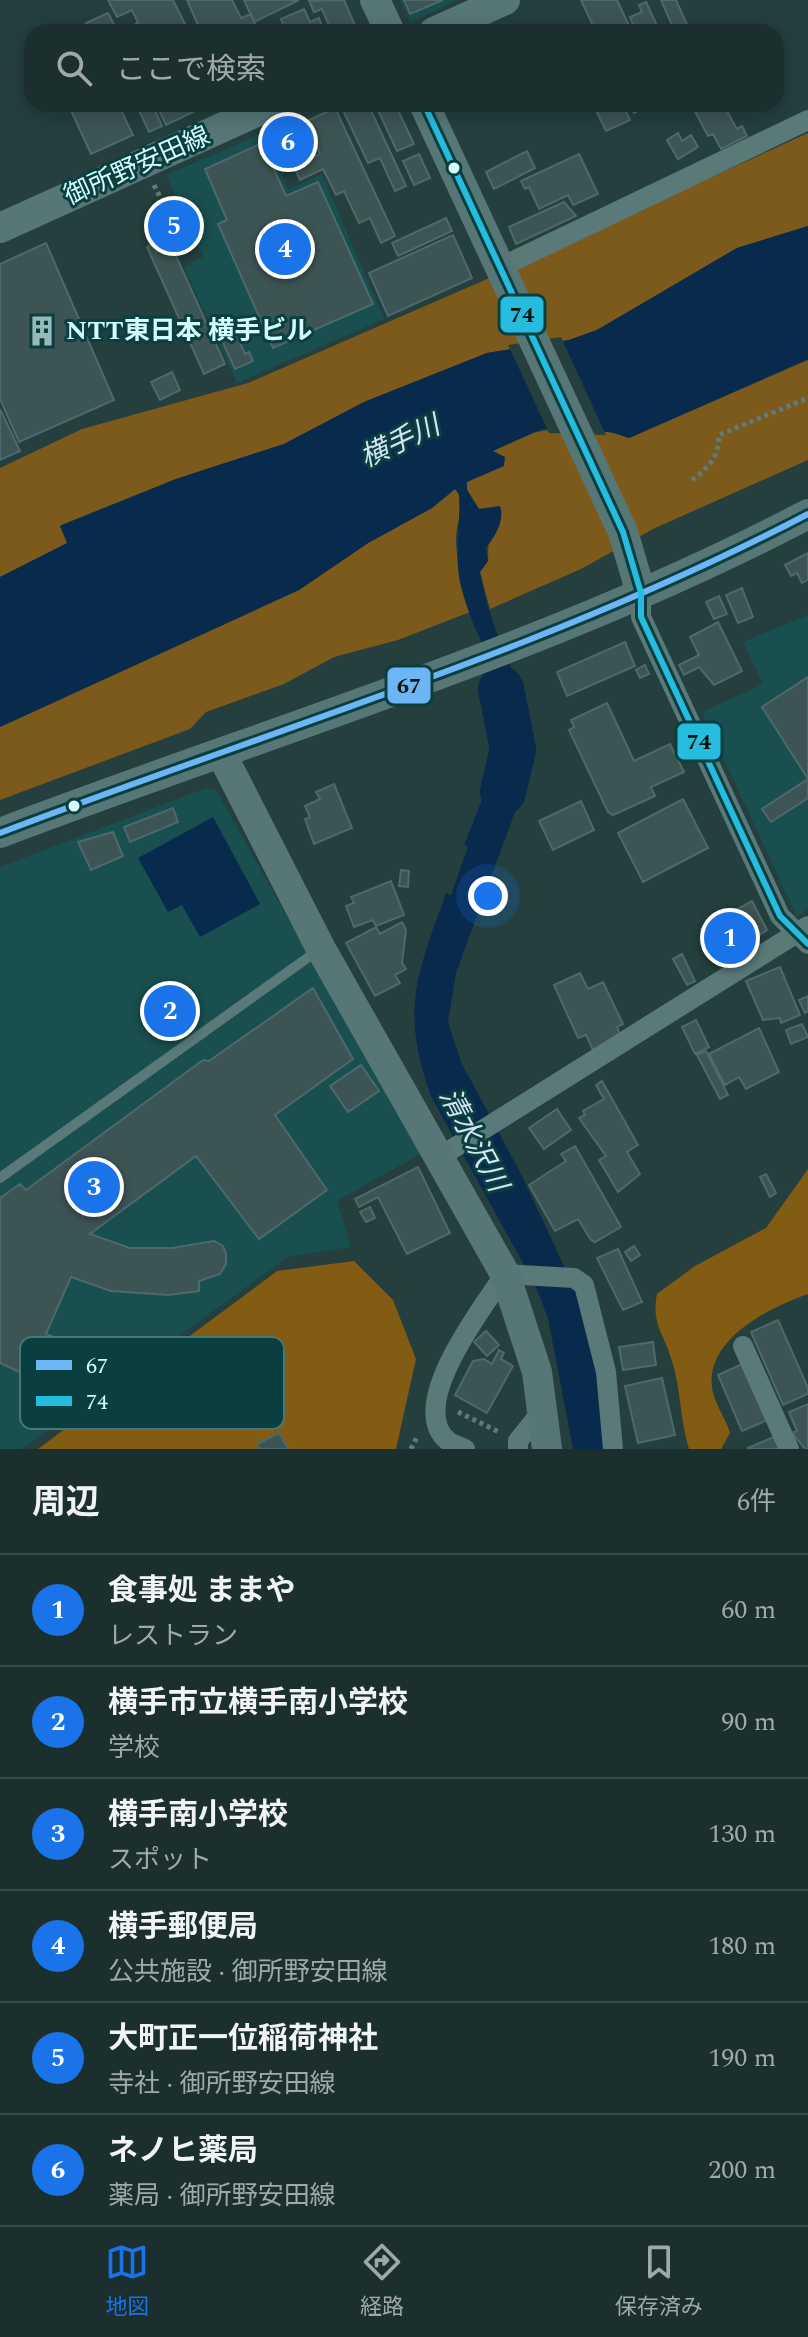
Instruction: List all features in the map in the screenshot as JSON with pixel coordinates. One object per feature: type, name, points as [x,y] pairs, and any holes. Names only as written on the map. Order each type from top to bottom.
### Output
[{"type":"street","points":[[375,0],[386,24]]},
{"type":"street","points":[[452,24],[505,0]]},
{"type":"street","name":"御所野安田線","points":[[0,228],[256,112]]},
{"type":"street","points":[[428,112],[623,532],[641,593],[641,617],[780,916],[804,934],[447,1153]]},
{"type":"street","points":[[501,267],[808,120]]},
{"type":"street","points":[[0,833],[544,634],[641,593],[808,514]]},
{"type":"street","points":[[221,753],[321,949],[447,1153],[512,1274],[537,1372],[542,1411],[528,1446]]},
{"type":"street","points":[[512,1274],[578,1276],[606,1372],[613,1449]]},
{"type":"street","points":[[465,1449],[446,1440],[438,1423],[436,1402],[446,1366],[512,1274]]},
{"type":"street","points":[[743,1346],[789,1449]]},
{"type":"lane","points":[[0,1178],[321,949]]},
{"type":"path","points":[[692,480],[711,466],[718,453],[719,435],[808,398]]},
{"type":"path","points":[[436,1402],[528,1446]]},
{"type":"shaded area","points":[[400,0],[457,0],[411,22]]},
{"type":"shaded area","points":[[263,133],[288,190],[322,174],[384,319],[237,383],[184,267],[203,257],[166,175]]},
{"type":"shaded area","points":[[808,133],[808,226],[737,248],[597,330],[569,340],[487,353],[364,402],[284,444],[176,479],[61,525],[68,543],[0,577],[0,468],[82,429],[248,383],[533,259]]},
{"type":"shaded area","points":[[808,360],[808,460],[655,528],[581,569],[490,609],[480,572],[488,561],[489,508],[479,509],[467,490],[467,482],[491,453],[520,436],[558,429],[596,430],[629,438]]},
{"type":"shaded area","points":[[455,489],[461,506],[456,538],[457,556],[470,612],[398,640],[334,657],[284,684],[206,712],[190,729],[0,800],[0,727],[299,590],[368,543],[432,508]]},
{"type":"shaded area","points":[[808,615],[808,909],[797,917],[702,712],[763,684],[743,642]]},
{"type":"shaded area","points":[[206,788],[216,790],[420,1154],[337,1201],[351,1247],[288,1257],[177,1337],[20,1337],[20,1429],[50,1429],[22,1449],[0,1449],[0,867]]},
{"type":"shaded area","points":[[808,1169],[808,1294],[760,1316],[730,1339],[713,1369],[712,1387],[730,1433],[721,1449],[689,1449],[675,1372],[657,1321],[657,1294],[695,1266],[766,1228]]},
{"type":"shaded area","points":[[354,1261],[393,1300],[416,1359],[396,1449],[38,1449],[65,1429],[284,1429],[284,1337],[188,1337],[277,1271]]},
{"type":"water","name":"横手川","points":[[808,226],[808,359],[629,438],[611,432],[542,429],[493,451],[505,457],[504,466],[467,482],[467,490],[479,509],[500,506],[500,523],[486,548],[488,561],[480,572],[492,619],[526,710],[534,760],[456,973],[448,1022],[462,1064],[522,1176],[575,1290],[586,1322],[599,1380],[604,1449],[573,1449],[548,1318],[535,1285],[431,1096],[416,1040],[416,993],[427,947],[446,893],[451,895],[468,847],[464,845],[503,747],[505,732],[518,730],[515,709],[481,641],[460,582],[459,494],[455,489],[432,508],[368,543],[299,590],[0,727],[0,577],[67,543],[60,526],[176,479],[284,444],[364,402],[487,353],[569,340],[597,330],[737,248]]},
{"type":"water","points":[[213,817],[260,904],[200,937],[182,905],[168,912],[138,858]]},
{"type":"pier","points":[[561,337],[606,435],[549,433],[508,345]]},
{"type":"building","points":[[108,0],[173,0],[185,24],[136,24],[132,10],[117,17]]},
{"type":"building","points":[[187,0],[232,0],[241,18],[251,14],[255,24],[198,24]]},
{"type":"building","points":[[244,0],[299,0],[254,22]]},
{"type":"building","points":[[344,0],[354,24],[329,24],[322,9],[314,12],[309,1]]},
{"type":"building","points":[[404,0],[443,0],[410,14]]},
{"type":"building","points":[[581,0],[617,0],[628,24],[592,24]]},
{"type":"building","points":[[661,0],[676,0],[687,24],[672,24]]},
{"type":"building","points":[[646,2],[656,24],[633,24],[630,17],[642,12],[639,5]]},
{"type":"building","points":[[304,9],[310,22],[319,18],[321,24],[283,24],[281,19]]},
{"type":"building","points":[[108,13],[114,24],[86,24]]},
{"type":"building","points":[[72,112],[122,112],[133,135],[91,154]]},
{"type":"building","points":[[140,112],[156,112],[162,126],[149,132]]},
{"type":"building","points":[[160,112],[193,112],[166,125]]},
{"type":"building","points":[[326,112],[337,112],[395,236],[381,243],[370,218],[359,223],[344,191],[336,195],[323,169],[300,180],[294,167],[320,154],[305,122]]},
{"type":"building","points":[[344,112],[372,112],[406,186],[395,191],[380,158],[368,163]]},
{"type":"building","points":[[379,112],[399,112],[414,144],[397,151]]},
{"type":"building","points":[[597,112],[626,112],[630,120],[606,131]]},
{"type":"building","points":[[695,112],[727,112],[737,129],[742,126],[747,136],[721,149],[713,134],[708,136]]},
{"type":"building","points":[[294,118],[310,152],[282,165],[266,132]]},
{"type":"building","points":[[678,133],[682,141],[691,135],[698,147],[678,159],[667,140]]},
{"type":"building","points":[[262,143],[286,196],[318,182],[373,304],[273,348],[218,224],[227,220],[205,169]]},
{"type":"building","points":[[527,151],[535,168],[494,189],[486,172]]},
{"type":"building","points":[[419,154],[430,178],[414,185],[403,161]]},
{"type":"building","points":[[579,154],[598,194],[573,205],[568,195],[539,209],[529,187],[525,189],[521,181]]},
{"type":"building","points":[[169,201],[190,245],[179,251],[158,207]]},
{"type":"building","points":[[564,202],[576,216],[516,244],[509,227]]},
{"type":"building","points":[[446,218],[452,231],[398,256],[392,243]]},
{"type":"building","points":[[453,235],[472,278],[388,316],[369,273]]},
{"type":"building","points":[[168,238],[225,364],[204,374],[147,247]]},
{"type":"building","name":"NTT東日本 横手ビル","points":[[46,243],[114,400],[19,442],[0,399],[0,264]]},
{"type":"building","points":[[228,316],[245,354],[249,352],[253,361],[235,369],[214,323]]},
{"type":"building","points":[[172,372],[180,390],[160,400],[151,382]]},
{"type":"building","points":[[0,409],[20,451],[0,460]]},
{"type":"building","points":[[808,553],[808,580],[802,583],[797,573],[791,576],[785,565]]},
{"type":"building","points":[[742,588],[753,617],[738,623],[726,595]]},
{"type":"building","points":[[719,596],[727,614],[714,619],[706,602]]},
{"type":"building","points":[[718,622],[742,671],[714,685],[699,667],[684,675],[679,665],[699,655],[690,637]]},
{"type":"building","points":[[625,642],[635,666],[567,696],[557,672]]},
{"type":"building","points":[[645,665],[649,674],[640,678],[636,670]]},
{"type":"building","points":[[808,677],[808,779],[762,707]]},
{"type":"building","points":[[607,703],[634,761],[670,744],[684,772],[651,787],[655,796],[613,815],[608,812],[569,730],[574,727],[571,720]]},
{"type":"building","points":[[808,779],[808,798],[771,822],[762,809]]},
{"type":"building","points":[[334,784],[352,828],[314,844],[305,819],[310,817],[305,806],[320,799],[316,792]]},
{"type":"building","points":[[683,799],[708,848],[643,882],[618,833]]},
{"type":"building","points":[[581,801],[594,830],[553,850],[539,821]]},
{"type":"building","points":[[173,808],[178,822],[130,842],[124,827]]},
{"type":"building","points":[[113,832],[123,856],[91,870],[78,842]]},
{"type":"building","points":[[401,870],[409,871],[408,887],[399,886]]},
{"type":"building","points":[[391,881],[404,915],[376,926],[373,920],[354,927],[346,906],[354,903],[351,897]]},
{"type":"building","points":[[752,901],[767,930],[719,963],[701,929]]},
{"type":"building","points":[[402,922],[406,930],[402,963],[406,969],[395,975],[400,983],[375,996],[346,943],[376,927],[380,934]]},
{"type":"building","points":[[682,954],[695,981],[687,985],[673,959]]},
{"type":"building","points":[[780,967],[800,1015],[781,1023],[780,1018],[763,1020],[746,981]]},
{"type":"building","points":[[580,973],[588,989],[603,982],[623,1024],[617,1027],[621,1037],[593,1050],[586,1035],[578,1038],[554,985]]},
{"type":"building","points":[[313,988],[353,1059],[275,1115],[327,1190],[259,1239],[196,1156],[90,1234],[130,1248],[172,1248],[214,1241],[223,1246],[226,1254],[226,1264],[220,1274],[199,1281],[199,1291],[168,1295],[111,1291],[71,1277],[46,1334],[54,1337],[20,1337],[20,1372],[0,1363],[0,1198],[20,1184],[26,1190],[203,1060],[209,1061]]},
{"type":"building","points":[[808,996],[808,1011],[805,1013],[799,1000]]},
{"type":"building","points":[[696,1020],[709,1047],[695,1054],[682,1027]]},
{"type":"building","points":[[802,1024],[808,1037],[791,1044],[786,1030]]},
{"type":"building","points":[[759,1028],[779,1072],[746,1089],[739,1077],[725,1085],[709,1054]]},
{"type":"building","points":[[706,1051],[728,1095],[720,1099],[697,1055]]},
{"type":"building","points":[[361,1065],[379,1091],[348,1112],[330,1086]]},
{"type":"building","points":[[602,1081],[638,1145],[627,1152],[640,1174],[618,1192],[599,1160],[606,1156],[579,1118],[585,1115],[583,1111],[604,1099],[596,1085]]},
{"type":"building","points":[[557,1109],[571,1130],[544,1149],[529,1128]]},
{"type":"building","points":[[575,1146],[621,1227],[595,1242],[578,1219],[555,1231],[529,1185],[566,1161],[561,1154]]},
{"type":"building","points":[[418,1167],[450,1233],[407,1254],[378,1197],[359,1207],[355,1199]]},
{"type":"building","points":[[766,1174],[776,1193],[770,1197],[760,1177]]},
{"type":"building","points":[[370,1207],[375,1218],[366,1222],[360,1212]]},
{"type":"building","points":[[634,1246],[640,1255],[631,1261],[625,1252]]},
{"type":"building","points":[[618,1249],[642,1302],[623,1310],[597,1258]]},
{"type":"building","points":[[778,1320],[808,1388],[808,1394],[783,1405],[751,1332]]},
{"type":"building","points":[[486,1331],[499,1345],[487,1356],[474,1342]]},
{"type":"building","points":[[653,1342],[656,1365],[623,1370],[619,1347]]},
{"type":"building","points":[[499,1350],[504,1353],[501,1359],[513,1366],[487,1413],[455,1395],[473,1361],[484,1359],[492,1364]]},
{"type":"building","points":[[744,1363],[768,1420],[742,1431],[718,1375]]},
{"type":"building","points":[[662,1378],[675,1435],[638,1443],[625,1386]]},
{"type":"building","points":[[808,1404],[808,1449],[805,1449],[792,1433],[797,1431],[789,1412]]},
{"type":"building","points":[[279,1433],[288,1449],[260,1449],[257,1444]]},
{"type":"building","points":[[776,1436],[782,1449],[748,1449],[748,1448]]},
{"type":"waterway","name":"清水沢川","points":[[501,689],[513,749],[503,792]]},
{"type":"transit line","name":"74","points":[[428,112],[623,532],[641,593],[641,617],[780,916],[808,944]]},
{"type":"transit line","name":"67","points":[[0,833],[511,647],[711,562],[808,514]]},
{"type":"place","name":"ネノヒ薬局","points":[[288,142]]},
{"type":"place","name":"大町正一位稲荷神社","points":[[174,226]]},
{"type":"place","name":"横手郵便局","points":[[285,249]]},
{"type":"place","name":"NTT東日本 横手ビル","points":[[42,331]]},
{"type":"place","name":"食事処 ままや","points":[[730,938]]},
{"type":"place","name":"横手市立横手南小学校","points":[[170,1011]]},
{"type":"place","name":"横手南小学校","points":[[94,1187]]}]
